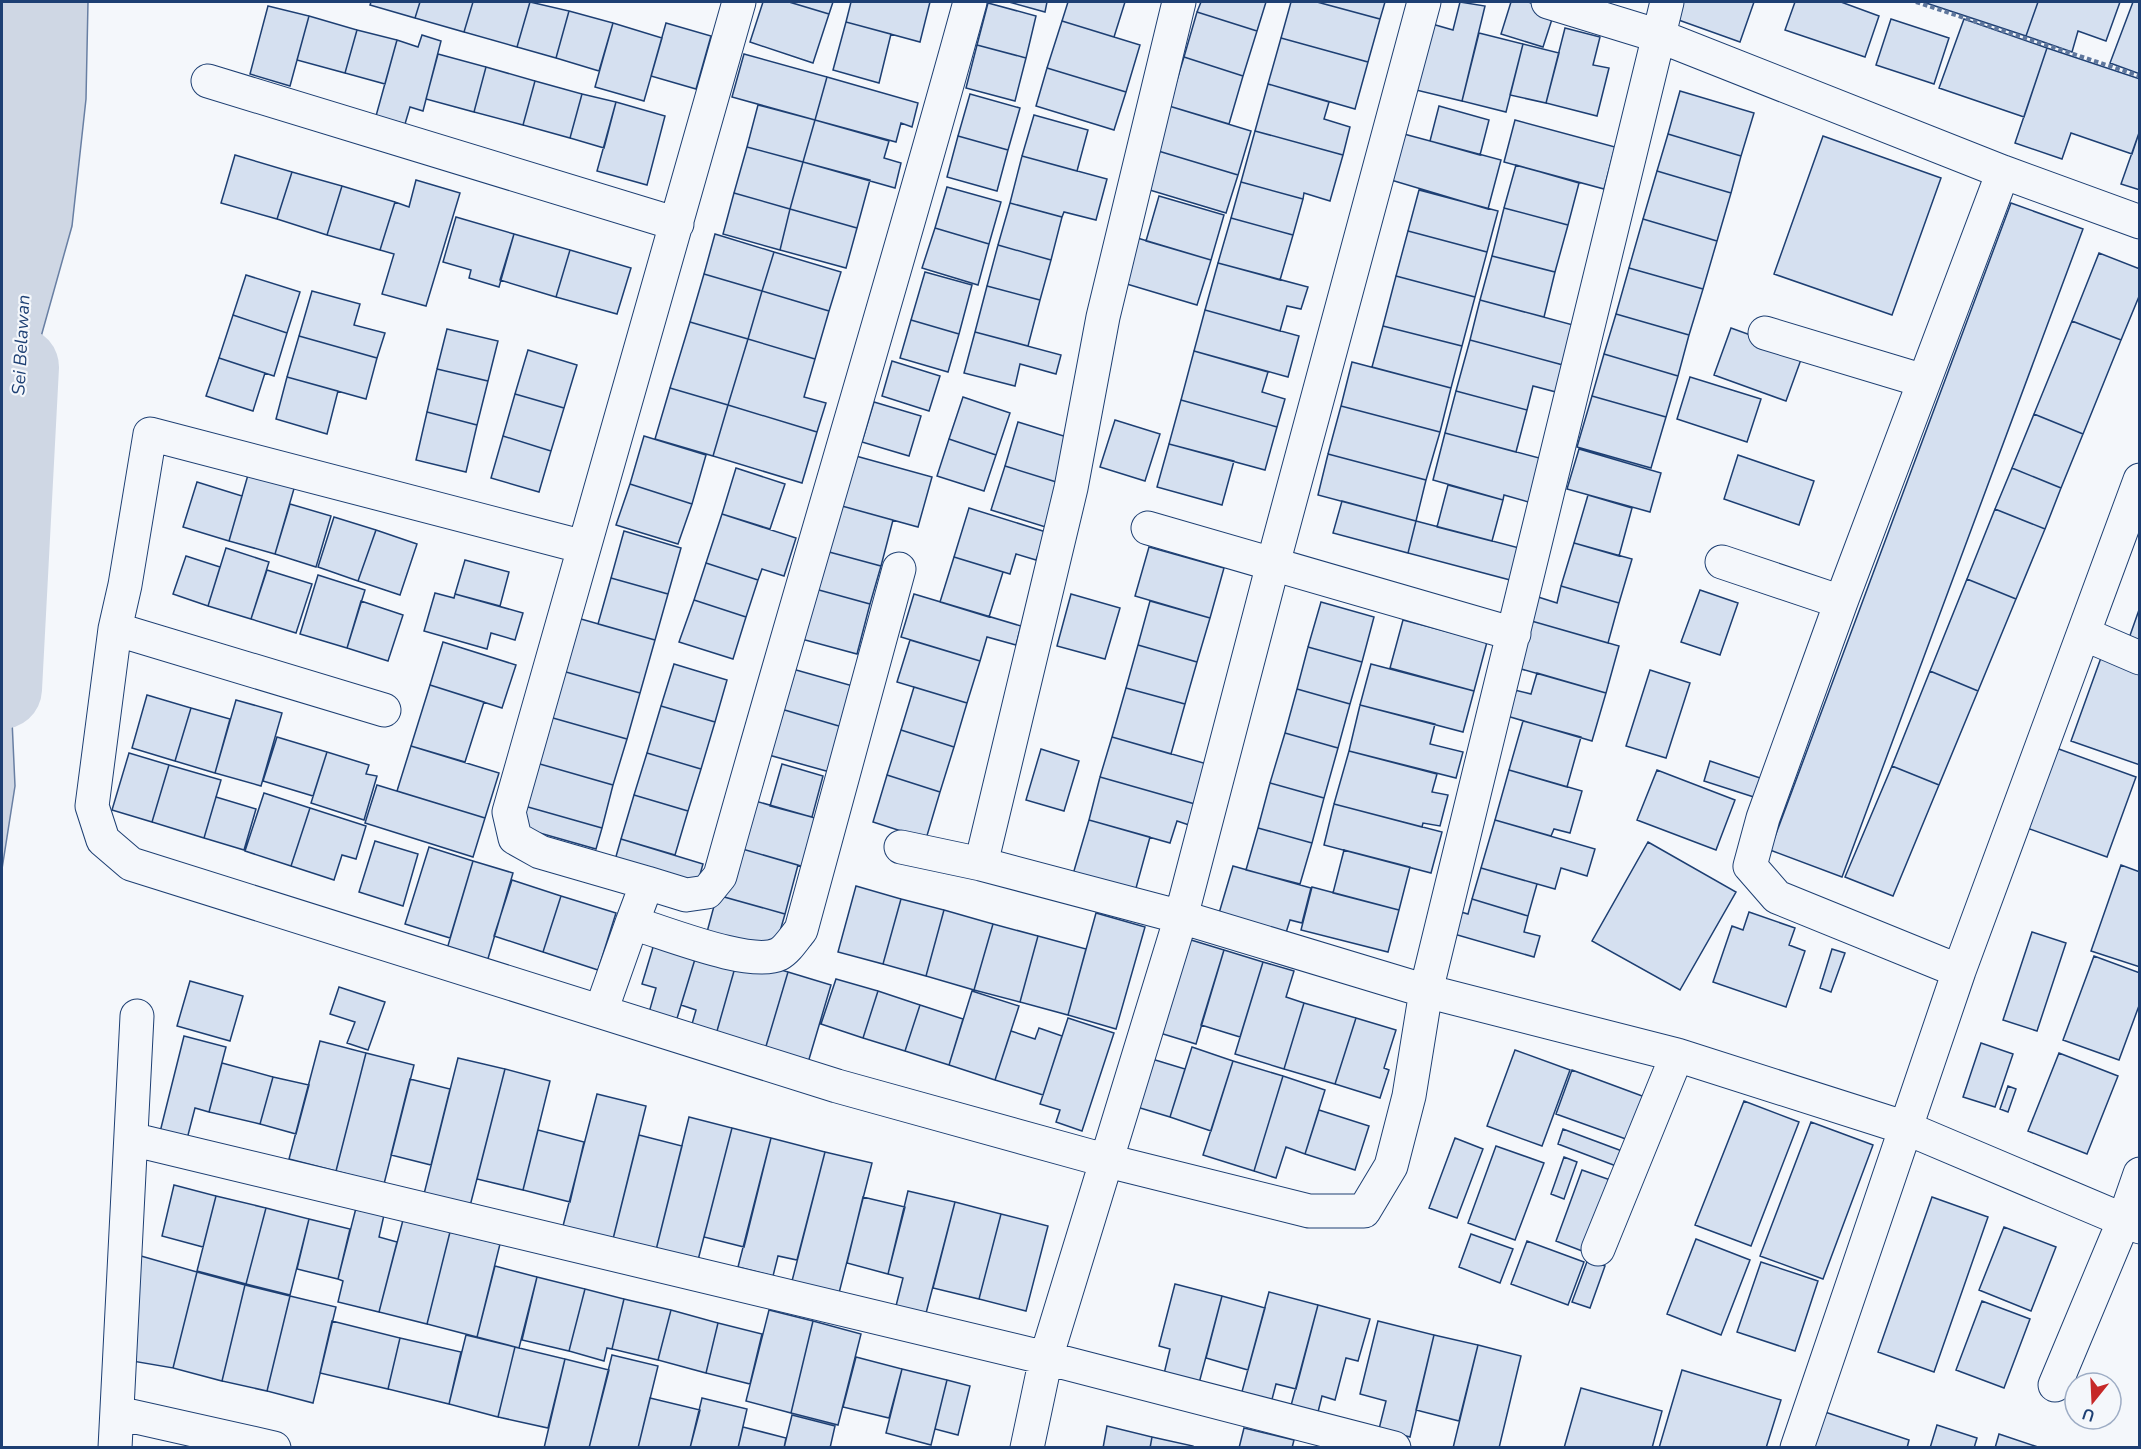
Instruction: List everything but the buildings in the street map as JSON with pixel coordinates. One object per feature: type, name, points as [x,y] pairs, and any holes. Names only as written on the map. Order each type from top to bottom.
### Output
[{"type":"street","points":[[739,2],[509,812],[515,838],[540,852],[686,895],[707,892],[720,876],[799,591],[917,195],[970,2]]},
{"type":"street","points":[[981,864],[1071,488],[1103,317],[1179,2]]},
{"type":"street","points":[[1027,1448],[1046,1358],[1181,917],[1424,2]]},
{"type":"street","points":[[1548,2],[1659,36],[2003,172],[2139,222]]},
{"type":"street","points":[[584,547],[150,434],[125,585],[115,629],[92,806],[103,840],[131,864],[837,1086],[1108,1161],[1309,1211],[1365,1211],[1391,1166],[1409,1096],[1426,991],[1667,2]]},
{"type":"street","points":[[208,81],[677,224]]},
{"type":"street","points":[[1959,971],[1777,897],[1750,866],[1763,818],[1841,602],[2003,172]]},
{"type":"street","points":[[1765,333],[1924,381]]},
{"type":"street","points":[[1797,1448],[1959,971],[2139,480]]},
{"type":"street","points":[[1148,528],[1514,634]]},
{"type":"street","points":[[1722,562],[1841,602]]},
{"type":"street","points":[[632,922],[758,959],[780,954],[801,930],[899,569]]},
{"type":"street","points":[[115,629],[384,710]]},
{"type":"street","points":[[2084,634],[2139,658]]},
{"type":"street","points":[[901,847],[981,864],[1181,917],[1426,991],[1677,1055],[1906,1128],[2132,1224]]},
{"type":"street","points":[[601,1011],[647,883]]},
{"type":"street","points":[[115,1448],[137,1016]]},
{"type":"street","points":[[1598,1249],[1677,1055]]},
{"type":"street","points":[[131,1139],[1046,1358],[1394,1448]]},
{"type":"street","points":[[2055,1385],[2132,1224],[2139,1174]]},
{"type":"street","points":[[118,1413],[274,1448]]},
{"type":"path","points":[[1916,2],[2139,76]]},
{"type":"water","points":[[2,2],[88,2],[86,99],[72,226],[18,419],[5,566],[15,786],[2,869]]},
{"type":"waterway","name":"Sei Belawan","points":[[2,689],[19,367]]}]
